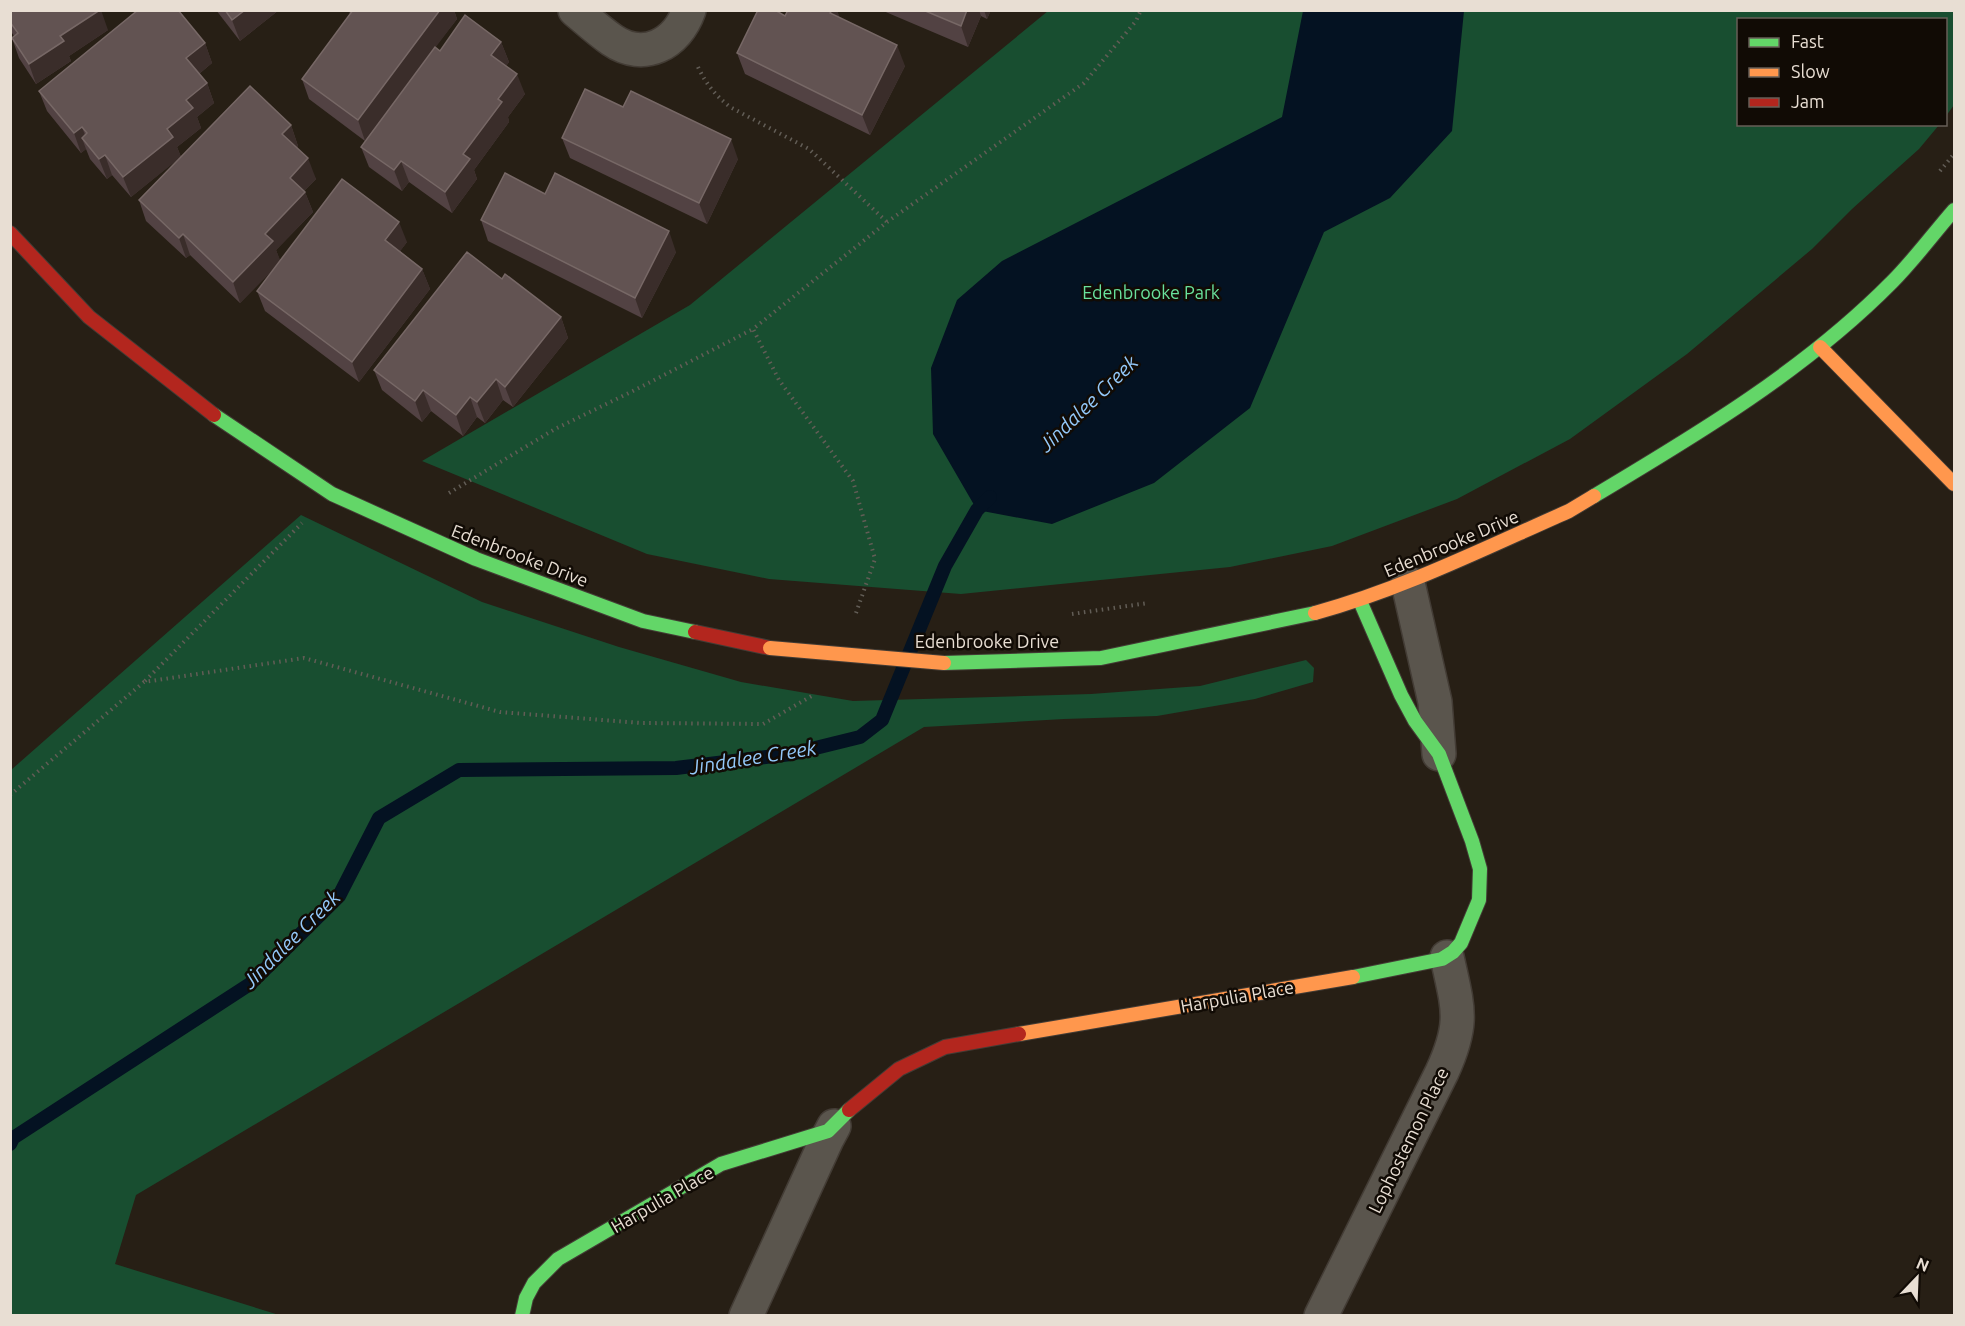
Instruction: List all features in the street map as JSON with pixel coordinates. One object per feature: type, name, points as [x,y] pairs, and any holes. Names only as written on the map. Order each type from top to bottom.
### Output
[{"type":"street","points":[[575,10],[610,39],[628,47],[644,49],[657,47],[683,22]]},
{"type":"street","name":"Edenbrooke Drive","points":[[10,233],[89,317],[220,420],[332,494],[476,559],[643,621],[770,648],[944,663],[1101,658],[1301,617],[1360,601],[1569,511],[1702,432],[1820,347],[1892,282],[1954,210]]},
{"type":"street","points":[[1820,347],[1954,484]]},
{"type":"street","points":[[1408,582],[1435,702],[1439,754]]},
{"type":"street","points":[[1360,601],[1401,696],[1415,721],[1439,754],[1472,841],[1480,869],[1479,900],[1471,923],[1461,943],[1447,957]]},
{"type":"street","name":"Harpulia Place","points":[[522,1316],[531,1287],[538,1276],[558,1259],[721,1164],[815,1136],[834,1126],[858,1101],[899,1069],[945,1047],[1409,967],[1447,957]]},
{"type":"street","name":"Lophostemon Place","points":[[1321,1316],[1455,1042],[1459,1020],[1447,957]]},
{"type":"street","name":"Harpulia Place","points":[[746,1316],[834,1126]]},
{"type":"path","points":[[449,494],[555,429],[753,329],[887,222],[1084,83],[1136,21],[1141,10]]},
{"type":"path","points":[[683,22],[693,55],[704,79],[718,98],[730,107],[809,149],[887,222]]},
{"type":"path","points":[[1939,172],[1954,154]]},
{"type":"path","points":[[753,329],[779,380],[853,481],[875,559],[853,622]]},
{"type":"path","points":[[10,795],[144,682],[305,520]]},
{"type":"path","points":[[1062,616],[1155,602]]},
{"type":"path","points":[[144,682],[304,658],[500,712],[652,723],[763,724],[821,690]]},
{"type":"green space","name":"Edenbrooke Park","points":[[1048,11],[1954,11],[1954,105],[1947,115],[1947,18],[1737,18],[1737,126],[1938,126],[1919,149],[1852,209],[1812,249],[1687,354],[1570,439],[1457,499],[1332,546],[1230,567],[961,594],[769,579],[647,554],[422,461],[690,305]]},
{"type":"green space","points":[[301,515],[482,602],[619,647],[741,682],[853,701],[1091,694],[1200,686],[1306,660],[1314,668],[1313,682],[1255,699],[1157,716],[924,727],[136,1195],[115,1264],[279,1315],[11,1315],[11,770]]},
{"type":"water","points":[[1303,11],[1464,11],[1452,131],[1390,198],[1324,232],[1250,408],[1154,483],[1052,524],[977,510],[933,434],[931,368],[957,300],[1002,261],[1282,117]]},
{"type":"building","points":[[10,10],[100,10],[60,36],[64,41],[29,64],[12,38],[18,33],[10,22]]},
{"type":"building","points":[[138,10],[178,10],[205,43],[186,58],[207,83],[186,100],[193,108],[167,129],[173,137],[123,177],[105,155],[99,159],[82,138],[87,133],[82,127],[74,133],[39,91]]},
{"type":"building","points":[[225,10],[245,10],[232,20]]},
{"type":"building","points":[[353,10],[440,10],[358,120],[302,79]]},
{"type":"building","points":[[758,10],[775,10],[785,16],[788,10],[832,10],[830,13],[897,45],[862,115],[737,53]]},
{"type":"building","points":[[923,10],[967,10],[961,26]]},
{"type":"building","points":[[465,15],[501,42],[491,55],[517,74],[498,99],[502,102],[463,154],[470,159],[445,192],[401,161],[394,170],[361,147],[435,47],[440,51]]},
{"type":"building","points":[[250,86],[291,125],[282,134],[308,158],[290,178],[305,192],[265,234],[273,241],[233,282],[183,234],[179,238],[139,200]]},
{"type":"building","points":[[585,89],[623,107],[631,91],[731,139],[699,203],[562,138]]},
{"type":"building","points":[[505,173],[545,194],[555,173],[669,231],[635,298],[481,220]]},
{"type":"building","points":[[342,179],[399,222],[385,240],[422,269],[352,362],[257,291]]},
{"type":"building","points":[[467,252],[502,279],[505,274],[561,317],[505,387],[496,379],[477,402],[470,397],[456,415],[423,390],[415,401],[374,370]]},
{"type":"waterway","name":"Jindalee Creek","points":[[10,1144],[13,1138],[250,984],[339,896],[379,818],[459,770],[676,768],[791,754],[860,737],[882,720],[945,566],[977,510],[990,497]]},
{"type":"traffic: fast","points":[[1594,496],[1749,399],[1823,344],[1892,282],[1954,210]]},
{"type":"traffic: fast","points":[[214,415],[332,494],[476,559],[643,621],[695,632]]},
{"type":"traffic: fast","points":[[1353,977],[1442,959],[1453,952],[1461,943],[1479,900],[1480,869],[1472,841],[1439,754],[1415,721],[1401,695],[1360,601]]},
{"type":"traffic: fast","points":[[944,663],[1101,658],[1315,613]]},
{"type":"traffic: fast","points":[[522,1316],[526,1298],[534,1283],[558,1259],[721,1164],[828,1131],[849,1110]]},
{"type":"traffic: slow","points":[[1820,347],[1954,484]]},
{"type":"traffic: slow","points":[[1315,613],[1380,592],[1444,567],[1569,511],[1594,496]]},
{"type":"traffic: slow","points":[[770,648],[944,663]]},
{"type":"traffic: slow","points":[[1019,1034],[1353,977]]},
{"type":"traffic: jam","points":[[10,233],[89,317],[214,415]]},
{"type":"traffic: jam","points":[[695,632],[770,648]]},
{"type":"traffic: jam","points":[[849,1110],[899,1069],[945,1047],[1019,1034]]}]
